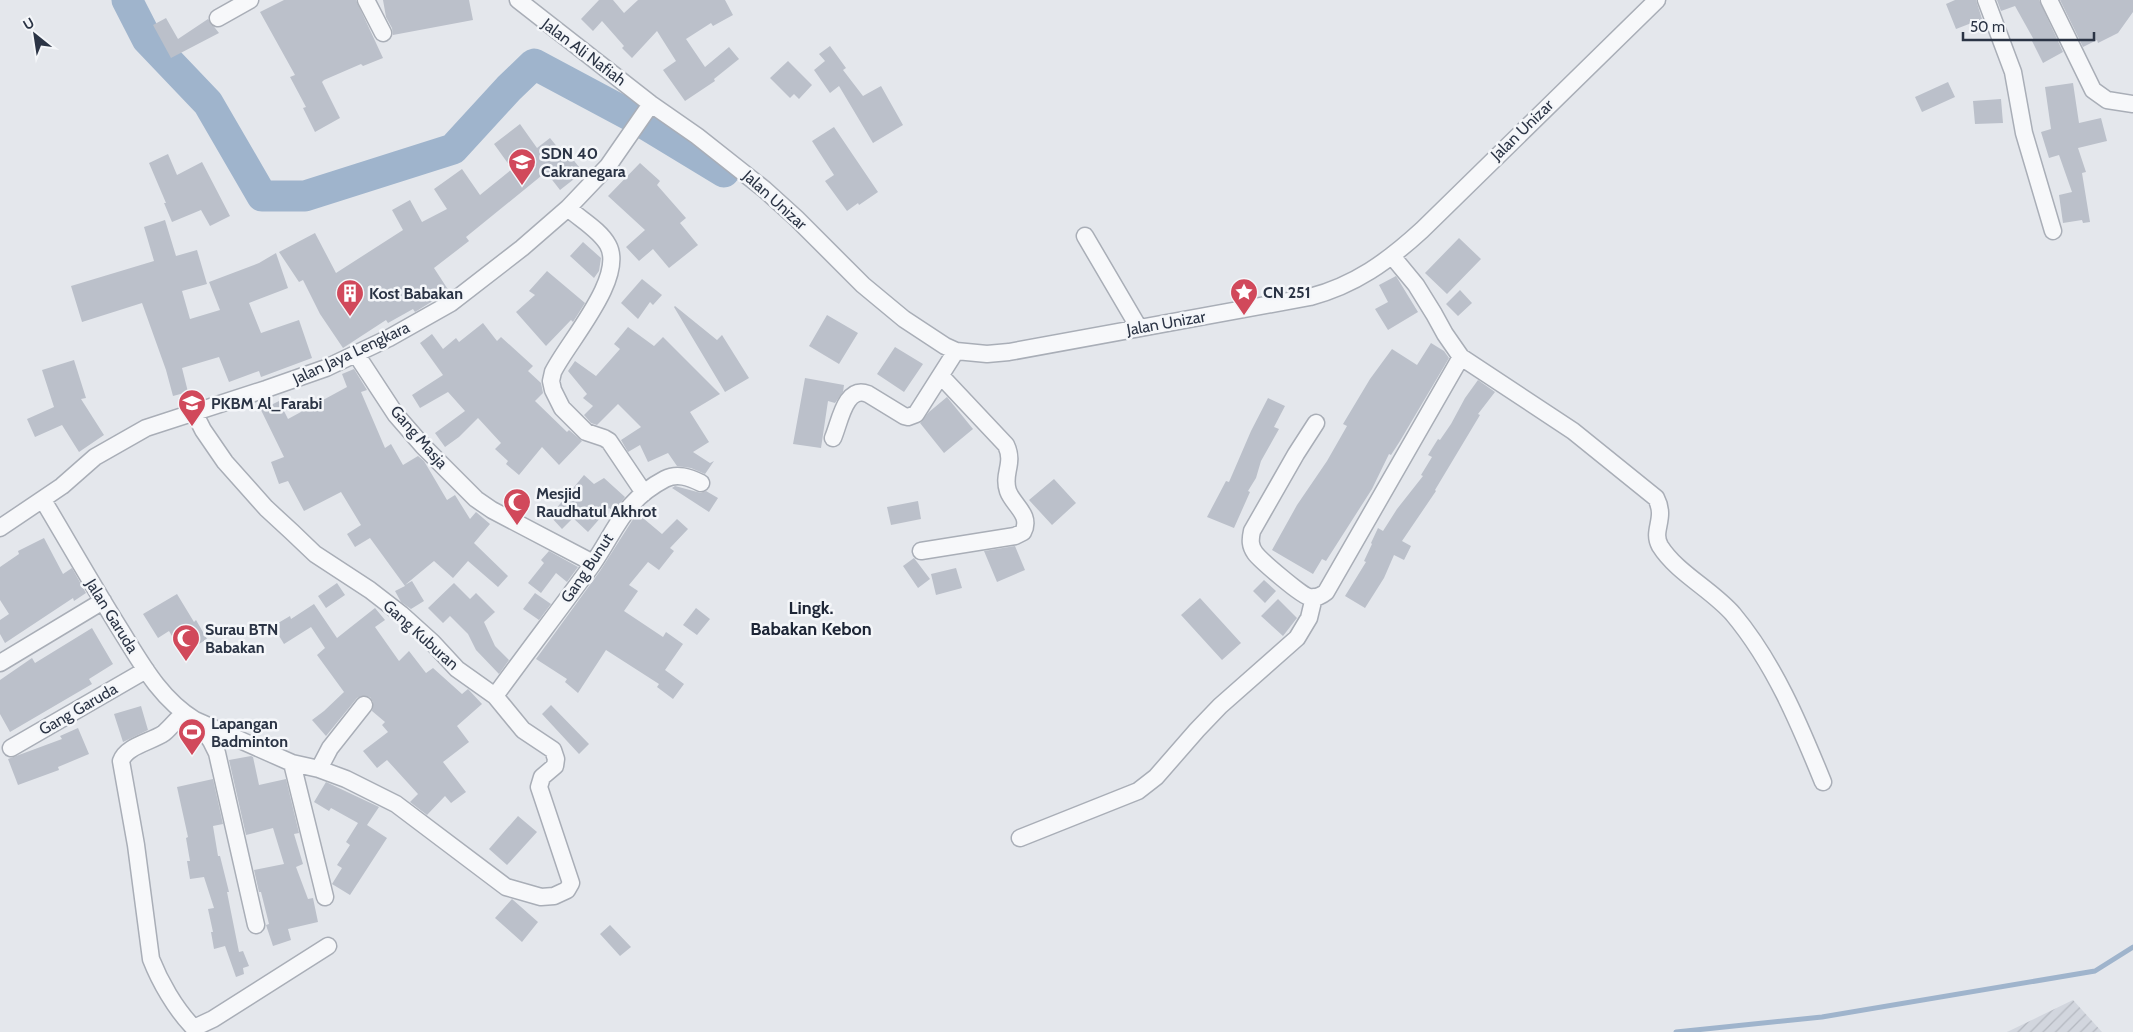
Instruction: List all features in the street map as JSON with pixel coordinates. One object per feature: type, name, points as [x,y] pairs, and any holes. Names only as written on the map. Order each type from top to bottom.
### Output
[{"type":"street","points":[[218,18],[250,0]]},
{"type":"street","points":[[366,0],[383,33]]},
{"type":"street","name":"Jalan Ali Nafiah","points":[[518,0],[651,104]]},
{"type":"street","name":"Jalan Unizar","points":[[651,104],[710,146],[764,189],[863,285],[897,314],[945,346],[948,364],[987,354],[1009,352],[1310,297],[1335,290],[1360,277],[1392,256],[1422,230],[1657,0]]},
{"type":"street","points":[[1986,0],[2013,72],[2024,133],[2053,231]]},
{"type":"street","points":[[2049,0],[2093,90],[2106,100],[2133,104]]},
{"type":"street","name":"Jalan Jaya Lengkara","points":[[0,528],[43,500],[95,457],[128,437],[158,423],[294,380],[356,354],[397,334],[451,303],[522,248],[568,208],[608,166],[651,104]]},
{"type":"street","points":[[568,208],[605,240],[611,253],[612,262],[588,317],[553,372],[551,381],[553,390],[562,408],[583,430],[609,442],[644,493]]},
{"type":"street","points":[[1085,236],[1139,328]]},
{"type":"street","points":[[1392,256],[1416,285],[1461,357],[1574,431],[1656,498],[1661,508],[1657,534],[1660,545],[1671,560],[1720,600],[1759,648],[1793,712],[1823,782]]},
{"type":"street","name":"Gang Masja","points":[[356,354],[396,415],[418,440],[476,498],[492,510],[594,562]]},
{"type":"street","points":[[1316,423],[1252,531],[1250,540],[1260,559],[1308,597],[1320,597],[1326,592],[1461,357]]},
{"type":"street","points":[[834,438],[848,400],[853,394],[860,392],[868,394],[908,417],[916,414],[948,364],[1011,454],[1007,487],[1010,496],[1025,516],[1026,523],[1023,532],[1015,536],[921,550]]},
{"type":"street","name":"Gang Kuburan","points":[[194,412],[203,430],[225,462],[266,508],[315,554],[364,585],[401,614],[432,642],[457,669],[495,696],[522,730],[553,750],[555,754],[554,766],[542,777],[539,786],[571,883]]},
{"type":"street","name":"Gang Bunut","points":[[495,696],[594,562],[625,511],[644,493],[665,479],[674,476],[685,476],[701,482]]},
{"type":"street","name":"Jalan Garuda","points":[[43,500],[146,670],[165,696],[204,730],[216,752],[256,925]]},
{"type":"street","points":[[1020,838],[1138,791],[1149,784],[1202,724],[1297,638],[1307,623],[1314,597]]},
{"type":"street","points":[[0,663],[103,601]]},
{"type":"street","name":"Gang Garuda","points":[[11,748],[146,670]]},
{"type":"street","points":[[319,769],[330,748],[364,705]]},
{"type":"street","points":[[190,716],[164,733],[129,751],[123,756],[121,761],[136,845],[151,960],[170,995],[185,1019],[192,1026],[198,1026],[213,1019],[328,946]]},
{"type":"street","name":"Jalan Garuda","points":[[190,716],[292,763],[319,769],[346,779],[396,804],[506,887],[541,897],[554,896],[567,890],[571,883]]},
{"type":"street","points":[[292,763],[325,897]]},
{"type":"shaded area","points":[[2073,1000],[2102,1032],[2007,1032]]},
{"type":"building","points":[[284,0],[356,0],[383,58],[363,66],[361,64],[322,82],[340,118],[315,132],[303,108],[306,107],[290,77],[295,75],[260,12]]},
{"type":"building","points":[[383,0],[469,0],[473,20],[393,35],[392,28],[386,17]]},
{"type":"building","points":[[599,0],[613,0],[624,13],[638,0],[725,0],[733,15],[713,26],[711,23],[686,39],[705,67],[729,47],[739,59],[714,79],[715,81],[685,101],[663,70],[676,61],[657,31],[632,58],[602,21],[593,31],[581,19]]},
{"type":"building","points":[[1955,0],[1976,0],[1982,19],[1956,29],[1946,4]]},
{"type":"building","points":[[1997,0],[2039,0],[2063,52],[2043,63],[2032,41],[2034,40],[2015,6],[2001,11]]},
{"type":"building","points":[[2060,0],[2133,0],[2133,12],[2118,33],[2098,43],[2097,40],[2083,47]]},
{"type":"building","points":[[166,18],[178,39],[208,19],[219,33],[171,58],[153,25]]},
{"type":"building","points":[[830,46],[846,68],[843,70],[863,96],[881,86],[903,125],[873,143],[839,86],[830,93],[814,70],[825,61],[819,54]]},
{"type":"building","points":[[788,61],[812,85],[799,99],[794,94],[790,98],[770,78]]},
{"type":"building","points":[[1948,82],[1955,97],[1922,112],[1915,97]]},
{"type":"building","points":[[2073,83],[2079,123],[2101,118],[2107,141],[2078,148],[2086,172],[2082,173],[2090,222],[2083,223],[2082,220],[2063,223],[2059,195],[2072,192],[2059,155],[2049,158],[2041,132],[2051,129],[2045,87]]},
{"type":"building","points":[[2001,99],[2003,123],[1975,124],[1973,101]]},
{"type":"building","points":[[520,124],[537,148],[550,138],[568,160],[571,157],[583,172],[560,190],[546,172],[466,237],[469,241],[434,268],[449,291],[415,312],[413,309],[388,323],[386,320],[343,348],[320,314],[303,280],[299,282],[279,252],[315,233],[336,273],[403,230],[392,210],[410,200],[422,222],[447,209],[434,189],[462,169],[480,195],[512,169],[494,144]]},
{"type":"building","points":[[834,127],[878,192],[847,211],[825,181],[834,175],[812,141]]},
{"type":"building","points":[[168,154],[177,175],[202,162],[230,216],[210,226],[201,210],[172,222],[149,163]]},
{"type":"building","points":[[640,163],[660,181],[657,185],[686,218],[680,223],[698,245],[669,268],[653,249],[639,261],[626,247],[645,230],[608,196]]},
{"type":"building","points":[[165,220],[176,256],[197,250],[207,284],[182,291],[190,319],[220,310],[209,282],[259,263],[276,253],[288,288],[249,303],[261,333],[299,320],[312,358],[261,377],[259,371],[229,382],[219,357],[182,368],[188,392],[173,396],[166,370],[142,303],[82,322],[71,286],[154,261],[144,227]]},
{"type":"building","points":[[1459,238],[1481,259],[1447,294],[1425,273]]},
{"type":"building","points":[[583,242],[601,258],[599,271],[594,278],[570,256]]},
{"type":"building","points":[[547,271],[585,303],[573,322],[571,320],[546,346],[516,312],[535,295],[529,291]]},
{"type":"building","points":[[1396,276],[1418,312],[1388,330],[1375,309],[1388,302],[1379,285]]},
{"type":"building","points":[[642,279],[662,295],[653,305],[650,302],[638,319],[621,303]]},
{"type":"building","points":[[1460,290],[1472,303],[1458,316],[1446,304]]},
{"type":"building","points":[[675,306],[717,340],[722,335],[749,378],[725,392]]},
{"type":"building","points":[[827,315],[858,333],[839,364],[809,346]]},
{"type":"building","points":[[483,323],[497,341],[501,337],[533,366],[528,371],[541,383],[543,393],[535,401],[567,432],[569,430],[582,441],[559,465],[542,447],[519,475],[506,464],[508,461],[495,449],[501,443],[478,418],[459,437],[445,447],[435,433],[465,411],[448,392],[420,408],[412,395],[443,375],[420,343],[432,334],[443,349],[456,338],[459,342]]},
{"type":"building","points":[[628,327],[654,346],[663,337],[720,394],[690,412],[709,442],[693,452],[710,463],[714,461],[705,474],[691,468],[677,466],[668,453],[648,462],[640,445],[628,452],[621,440],[641,427],[618,404],[597,425],[591,423],[584,415],[593,406],[583,398],[587,394],[568,371],[575,361],[596,376],[620,349],[614,344]]},
{"type":"building","points":[[1431,343],[1444,351],[1449,358],[1400,441],[1391,455],[1389,454],[1372,489],[1326,561],[1322,559],[1313,574],[1272,550],[1297,505],[1327,461],[1347,426],[1343,424],[1370,379],[1392,349],[1417,365]]},
{"type":"building","points":[[895,347],[923,364],[904,392],[877,374]]},
{"type":"building","points":[[74,360],[86,398],[81,399],[104,435],[79,452],[62,425],[35,437],[27,419],[54,407],[42,370]]},
{"type":"building","points":[[354,369],[367,390],[361,392],[385,448],[391,444],[403,465],[418,456],[424,461],[447,500],[455,495],[470,519],[476,512],[490,524],[474,543],[508,576],[498,587],[468,561],[453,578],[434,561],[405,585],[412,581],[424,601],[411,609],[401,602],[395,591],[405,586],[370,538],[355,547],[347,534],[361,525],[341,492],[304,511],[288,481],[279,484],[271,462],[284,457],[261,410],[279,401],[288,419],[347,387],[342,374]]},
{"type":"building","points":[[805,378],[844,385],[843,392],[835,403],[828,401],[821,448],[793,444]]},
{"type":"building","points":[[1478,380],[1495,392],[1478,414],[1480,415],[1436,491],[1402,541],[1411,546],[1404,560],[1394,555],[1384,578],[1365,608],[1345,596],[1366,562],[1364,561],[1378,528],[1383,531],[1397,509],[1423,476],[1421,475],[1432,457],[1428,455],[1438,439],[1440,440],[1451,424],[1465,398]]},
{"type":"building","points":[[947,397],[973,429],[944,453],[920,423],[929,412]]},
{"type":"building","points":[[1268,398],[1285,406],[1274,427],[1279,429],[1261,461],[1256,478],[1248,491],[1250,492],[1234,528],[1207,517],[1226,481],[1229,482],[1251,431]]},
{"type":"building","points":[[584,475],[594,484],[604,478],[625,497],[614,512],[609,508],[588,532],[573,518],[562,529],[550,516]]},
{"type":"building","points":[[1054,479],[1076,503],[1052,525],[1029,500]]},
{"type":"building","points":[[675,486],[701,493],[706,491],[718,498],[709,512],[672,488]]},
{"type":"building","points":[[918,501],[921,519],[891,525],[887,507]]},
{"type":"building","points":[[637,513],[662,534],[677,519],[688,529],[670,548],[674,551],[659,570],[648,562],[629,585],[638,591],[624,611],[663,637],[666,632],[683,644],[665,670],[684,684],[673,699],[657,687],[659,684],[606,650],[578,693],[565,682],[567,679],[536,659],[600,571]]},
{"type":"building","points":[[44,538],[63,574],[72,568],[86,593],[74,601],[73,598],[5,643],[0,634],[0,620],[9,614],[0,600],[0,567],[19,554],[18,551]]},
{"type":"building","points":[[1015,546],[1025,570],[997,582],[984,551]]},
{"type":"building","points":[[549,551],[578,567],[567,582],[556,573],[541,593],[528,583],[544,563],[541,560]]},
{"type":"building","points":[[914,558],[930,579],[918,588],[903,566]]},
{"type":"building","points":[[956,568],[962,588],[936,595],[931,574]]},
{"type":"building","points":[[1264,580],[1276,591],[1265,603],[1253,591]]},
{"type":"building","points":[[337,583],[345,595],[326,608],[318,596]]},
{"type":"building","points":[[454,583],[470,599],[476,593],[495,612],[484,622],[495,646],[509,660],[499,674],[476,650],[468,634],[450,616],[443,623],[428,608]]},
{"type":"building","points":[[535,593],[551,604],[539,620],[523,609]]},
{"type":"building","points":[[177,594],[207,639],[183,654],[169,631],[158,638],[143,614]]},
{"type":"building","points":[[1200,598],[1241,643],[1222,660],[1181,615]]},
{"type":"building","points":[[1278,599],[1297,618],[1283,636],[1261,616]]},
{"type":"building","points":[[314,604],[337,638],[375,608],[385,620],[375,627],[399,661],[409,651],[426,673],[433,668],[462,694],[468,689],[482,704],[457,726],[469,742],[443,762],[466,792],[451,803],[445,796],[427,815],[410,802],[418,794],[387,760],[377,768],[363,751],[388,732],[382,725],[385,722],[372,711],[373,702],[370,697],[361,696],[357,698],[326,736],[312,720],[344,692],[317,655],[325,648],[311,627],[284,644],[273,626],[290,616],[291,619]]},
{"type":"building","points":[[696,608],[710,619],[697,635],[683,625]]},
{"type":"building","points":[[92,628],[113,664],[89,679],[92,684],[10,732],[0,714],[0,680],[32,658],[35,663]]},
{"type":"building","points":[[551,705],[589,744],[579,754],[542,714]]},
{"type":"building","points":[[141,706],[148,730],[123,742],[114,714]]},
{"type":"building","points":[[78,728],[89,754],[58,767],[59,770],[18,785],[8,759],[62,739],[60,736]]},
{"type":"building","points":[[253,757],[259,785],[286,779],[299,833],[294,834],[303,864],[296,867],[308,899],[313,898],[318,922],[288,929],[291,940],[273,946],[266,925],[269,924],[254,870],[284,864],[273,828],[246,835],[229,760]]},
{"type":"building","points":[[213,779],[223,824],[213,826],[218,856],[220,856],[229,892],[227,892],[239,952],[243,951],[249,966],[243,968],[244,974],[236,977],[225,946],[214,949],[211,932],[213,932],[208,909],[214,908],[204,877],[190,879],[187,861],[190,861],[186,838],[188,837],[177,787]]},
{"type":"building","points":[[326,782],[379,807],[367,825],[387,838],[350,895],[332,884],[342,868],[337,865],[350,845],[346,842],[358,823],[331,808],[329,811],[314,802]]},
{"type":"building","points":[[518,816],[537,832],[507,865],[489,849]]},
{"type":"building","points":[[512,899],[538,922],[522,942],[495,918]]},
{"type":"building","points":[[610,925],[631,947],[620,956],[600,934]]},
{"type":"waterway","points":[[127,0],[147,39],[208,103],[262,196],[305,196],[453,149],[509,88],[534,64],[635,118],[724,172]]},
{"type":"waterway","points":[[1676,1032],[1822,1017],[2095,971],[2133,947]]},
{"type":"place","name":"SDN 40 Cakranegara","points":[[522,186]]},
{"type":"place","name":"CN 251","points":[[1244,316]]},
{"type":"place","name":"Kost Babakan","points":[[350,317]]},
{"type":"place","name":"PKBM Al_Farabi","points":[[192,427]]},
{"type":"place","name":"Mesjid Raudhatul Akhrot","points":[[517,526]]},
{"type":"place","name":"Surau BTN Babakan","points":[[186,662]]},
{"type":"place","name":"Lapangan Badminton","points":[[192,756]]},
{"type":"district","name":"Lingk. Babakan Kebon","points":[[811,618]]}]
